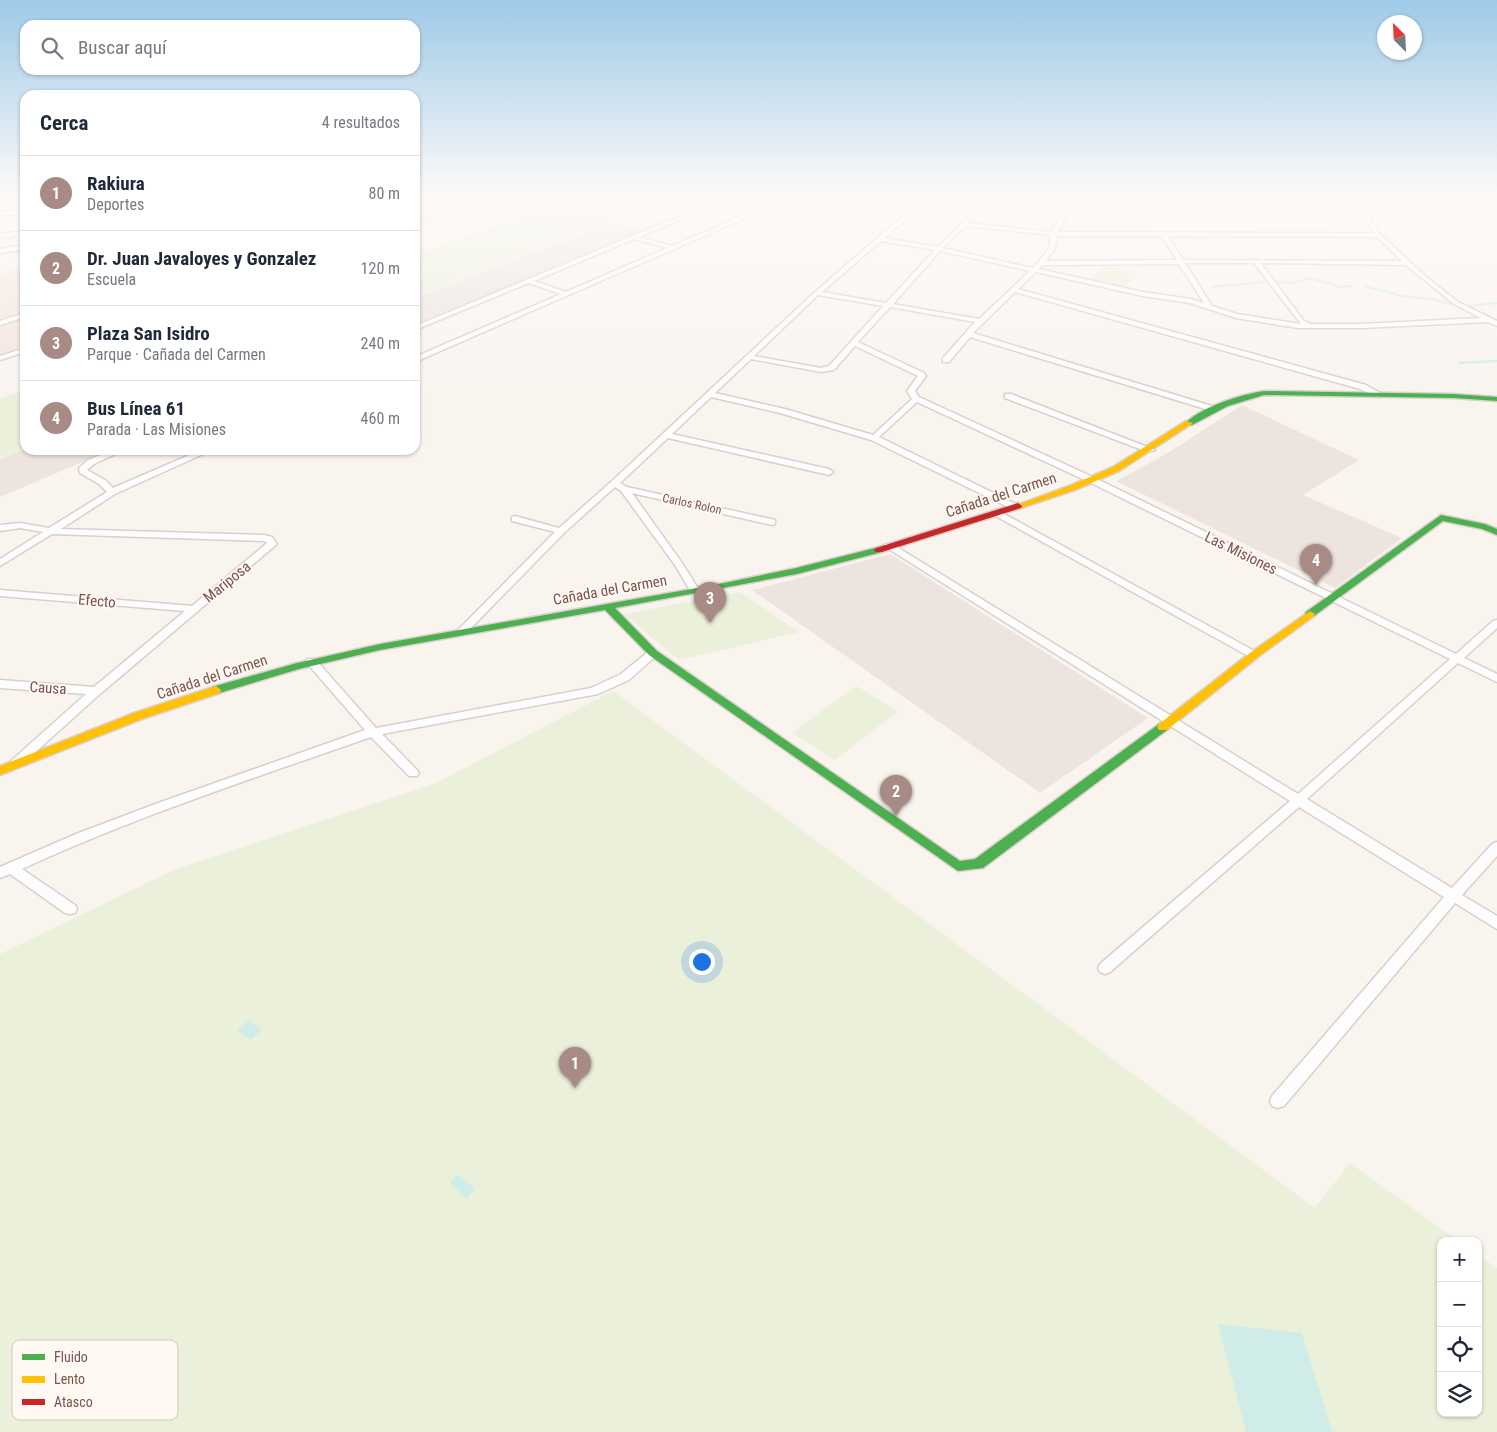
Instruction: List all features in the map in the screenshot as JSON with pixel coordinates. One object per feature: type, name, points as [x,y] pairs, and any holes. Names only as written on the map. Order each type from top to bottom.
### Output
[{"type":"street","points":[[420,326],[573,263]]},
{"type":"street","points":[[420,358],[638,263]]},
{"type":"street","points":[[462,631],[561,531],[615,483],[817,293],[852,263]]},
{"type":"street","points":[[749,357],[821,370],[835,366],[927,263]]},
{"type":"street","points":[[1002,263],[1143,294],[1191,301],[1236,316],[1311,327],[1489,320]]},
{"type":"street","points":[[946,360],[980,321],[1041,263],[1065,263]]},
{"type":"street","points":[[1182,263],[1209,306]]},
{"type":"street","points":[[1257,263],[1301,321],[1311,327]]},
{"type":"street","points":[[1395,263],[1408,263],[1442,294],[1497,324]]},
{"type":"street","points":[[528,281],[566,294]]},
{"type":"street","points":[[1013,290],[1363,387],[1378,395]]},
{"type":"street","points":[[817,293],[980,321]]},
{"type":"street","points":[[0,323],[20,317]]},
{"type":"street","points":[[968,334],[1212,409]]},
{"type":"street","points":[[854,343],[922,376],[911,391],[916,399],[874,438]]},
{"type":"street","points":[[0,358],[20,352]]},
{"type":"street","points":[[710,394],[782,411],[874,438],[1015,507]]},
{"type":"street","name":"Cañada del Carmen","points":[[0,771],[224,687],[311,661],[374,647],[607,606],[815,566],[890,546],[997,513],[1092,480],[1151,450],[1212,409],[1239,396],[1257,394],[1378,395],[1454,396],[1497,399]]},
{"type":"street","points":[[1008,396],[1151,450]]},
{"type":"street","name":"Las Misiones","points":[[916,399],[1092,480],[1497,678]]},
{"type":"street","points":[[666,435],[830,472]]},
{"type":"street","points":[[108,455],[91,462],[83,468],[83,471],[102,482],[112,492]]},
{"type":"street","points":[[0,563],[112,492],[197,455]]},
{"type":"street","name":"Carlos Rolon","points":[[615,483],[624,490],[772,522]]},
{"type":"street","points":[[624,490],[679,565],[694,590]]},
{"type":"street","points":[[997,513],[1254,655]]},
{"type":"street","points":[[607,606],[653,653],[958,866],[964,867],[978,864],[1057,804],[1136,749],[1254,655],[1441,518],[1485,527],[1497,532]]},
{"type":"street","points":[[515,519],[561,531]]},
{"type":"street","points":[[0,528],[14,525],[29,525],[51,531]]},
{"type":"street","name":"Mariposa","points":[[13,766],[96,691],[270,547],[271,541],[255,537],[51,531]]},
{"type":"street","points":[[890,546],[1497,923]]},
{"type":"street","name":"Efecto","points":[[0,593],[194,609]]},
{"type":"street","points":[[1105,968],[1299,800],[1497,623]]},
{"type":"street","points":[[6,871],[80,837],[373,732],[594,691],[625,678],[653,653]]},
{"type":"street","points":[[311,661],[373,732],[413,774]]},
{"type":"street","name":"Causa","points":[[0,684],[96,691]]},
{"type":"street","points":[[1278,1102],[1497,847]]},
{"type":"street","points":[[6,871],[70,910]]},
{"type":"shaded area","points":[[507,263],[566,263],[420,322],[420,296]]},
{"type":"shaded area","points":[[20,269],[20,353],[0,359],[0,274]]},
{"type":"shaded area","points":[[1242,405],[1359,460],[1303,495],[1402,538],[1335,588],[1116,481],[1166,454]]},
{"type":"shaded area","points":[[20,451],[20,455],[99,455],[0,497],[0,459]]},
{"type":"shaded area","points":[[890,554],[1148,718],[1040,793],[752,590]]},
{"type":"green space","points":[[420,263],[503,263],[420,295]]},
{"type":"green space","points":[[1104,265],[1140,272],[1126,287],[1090,280]]},
{"type":"green space","points":[[20,392],[20,451],[0,458],[0,399]]},
{"type":"green space","points":[[740,592],[799,632],[679,660],[624,614]]},
{"type":"green space","points":[[856,686],[898,711],[835,760],[792,733]]},
{"type":"green space","points":[[613,691],[1315,1208],[1350,1163],[1452,1237],[1437,1237],[1437,1417],[1482,1417],[1482,1258],[1497,1268],[1497,1432],[0,1432],[0,954],[176,869],[434,784]]},
{"type":"water","points":[[249,1020],[262,1030],[251,1040],[237,1030]]},
{"type":"water","points":[[458,1174],[475,1189],[466,1199],[450,1183]]},
{"type":"water","points":[[1218,1324],[1302,1333],[1332,1432],[1246,1432]]},
{"type":"waterway","points":[[1273,282],[1293,283],[1309,278],[1341,287],[1351,286]]},
{"type":"waterway","points":[[1212,287],[1265,282]]},
{"type":"waterway","points":[[1364,286],[1402,296],[1432,299],[1452,305]]},
{"type":"waterway","points":[[1469,306],[1497,303]]},
{"type":"waterway","points":[[1459,363],[1497,361]]},
{"type":"traffic: fast","points":[[1189,423],[1216,408],[1264,393],[1454,396],[1497,399]]},
{"type":"traffic: fast","points":[[1310,614],[1441,518],[1485,527],[1497,532]]},
{"type":"traffic: fast","points":[[216,690],[297,666],[380,647],[714,588],[797,571],[879,550]]},
{"type":"traffic: fast","points":[[607,606],[653,653],[958,866],[978,864],[1163,727]]},
{"type":"traffic: slow","points":[[1018,506],[1072,488],[1116,469],[1189,423]]},
{"type":"traffic: slow","points":[[1163,727],[1254,655],[1310,614]]},
{"type":"traffic: slow","points":[[0,771],[138,716],[216,690]]},
{"type":"traffic: jam","points":[[879,550],[1018,506]]},
{"type":"place","name":"Bus Línea 61","points":[[1316,585]]},
{"type":"place","name":"Plaza San Isidro","points":[[710,623]]},
{"type":"place","name":"Dr. Juan Javaloyes y Gonzalez","points":[[896,816]]},
{"type":"place","name":"Rakiura","points":[[575,1088]]}]
